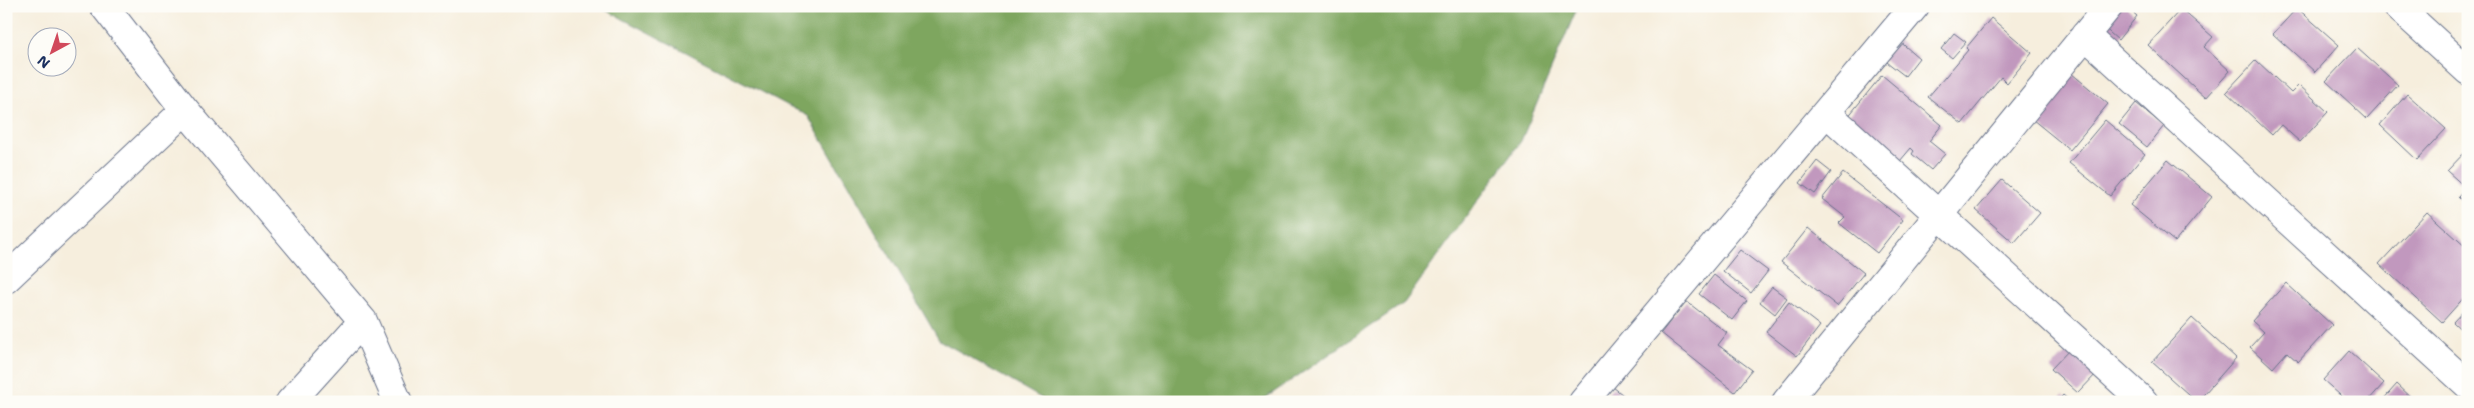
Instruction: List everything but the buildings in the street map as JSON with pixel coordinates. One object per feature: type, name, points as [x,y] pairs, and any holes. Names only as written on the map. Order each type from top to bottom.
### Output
[{"type":"street","points":[[104,6],[185,110],[363,321],[398,402]]},
{"type":"street","points":[[1583,402],[1915,6]]},
{"type":"street","points":[[1790,400],[2109,6]]},
{"type":"street","points":[[2397,6],[2468,71]]},
{"type":"street","points":[[2085,34],[2468,384]]},
{"type":"street","points":[[6,278],[185,110]]},
{"type":"street","points":[[1826,113],[1940,214],[2144,402]]},
{"type":"street","points":[[290,402],[363,321]]},
{"type":"green space","points":[[598,6],[1578,6],[1521,141],[1404,303],[1264,399],[1240,402],[1048,402],[939,340],[808,116]]}]
